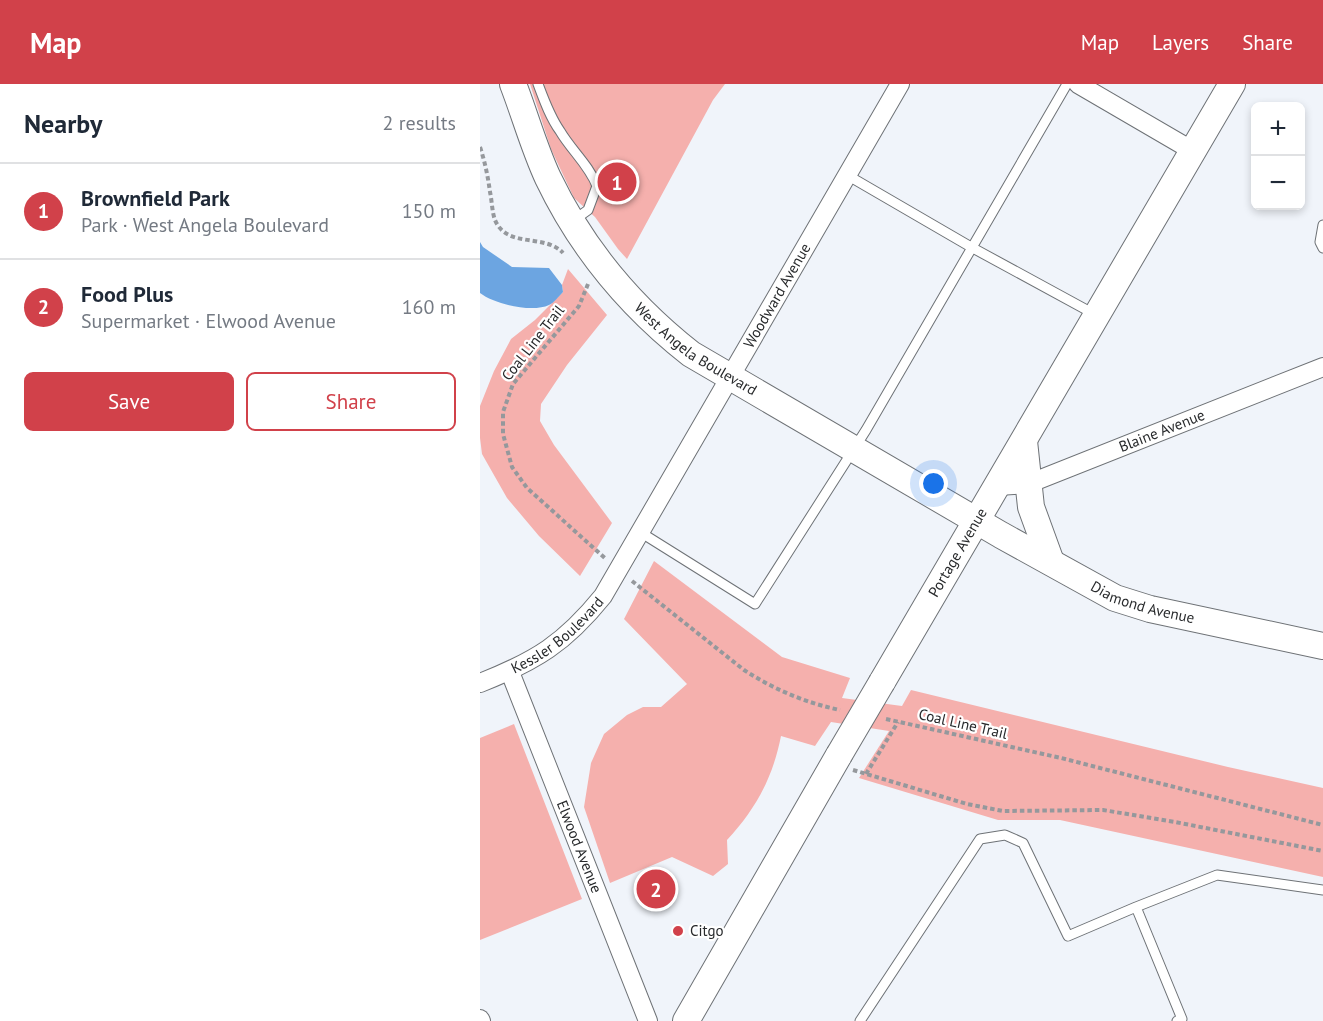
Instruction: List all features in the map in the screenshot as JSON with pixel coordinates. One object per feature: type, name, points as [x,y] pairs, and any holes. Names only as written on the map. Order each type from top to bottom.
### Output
[{"type":"main road","name":"West Angela Boulevard","points":[[513,84],[548,177],[572,222],[592,253],[638,308],[691,354],[978,520]]},
{"type":"main road","name":"Portage Avenue","points":[[686,1021],[837,758],[1232,84]]},
{"type":"main road","points":[[1024,441],[1031,507],[1051,562]]},
{"type":"main road","name":"Diamond Avenue","points":[[978,520],[1115,598],[1150,609],[1323,646]]},
{"type":"street","name":"Woodward Avenue","points":[[618,569],[900,84]]},
{"type":"street","points":[[1078,84],[1193,151]]},
{"type":"street","name":"Blaine Avenue","points":[[998,486],[1028,484],[1323,367]]},
{"type":"street","name":"Kessler Boulevard","points":[[480,683],[527,663],[572,632],[603,596],[618,569]]},
{"type":"street","name":"Elwood Avenue","points":[[510,672],[648,1021]]},
{"type":"lane","points":[[538,84],[559,130],[597,186],[588,210],[572,222]]},
{"type":"lane","points":[[640,532],[755,604],[854,448],[1067,84]]},
{"type":"lane","points":[[847,175],[971,247],[1098,315]]},
{"type":"lane","points":[[1323,225],[1320,242],[1323,248]]},
{"type":"lane","points":[[860,1021],[981,839],[1005,835],[1023,843],[1068,936],[1217,875],[1323,890]]},
{"type":"lane","points":[[1136,907],[1182,1019],[1177,1021]]},
{"type":"path","points":[[480,147],[487,171],[495,220],[502,230],[512,237],[555,245],[565,255]]},
{"type":"path","name":"Coal Line Trail","points":[[583,278],[588,284],[579,306],[513,384],[503,412],[503,434],[512,468],[526,488],[618,569],[744,670],[804,700],[845,711]]},
{"type":"path","name":"Coal Line Trail","points":[[884,719],[1061,758],[1323,825]]},
{"type":"path","points":[[866,774],[898,722]]},
{"type":"path","points":[[837,758],[855,771],[967,804],[1003,811],[1103,810],[1323,851]]},
{"type":"shaded area","points":[[530,84],[725,84],[713,100],[627,259],[595,217],[574,198],[551,149]]},
{"type":"shaded area","points":[[568,269],[607,315],[567,365],[541,404],[540,421],[554,445],[612,523],[580,576],[539,536],[507,498],[482,454],[480,438],[480,406],[494,371],[511,339],[535,320],[563,292],[562,285]]},
{"type":"shaded area","points":[[654,561],[782,657],[850,678],[842,698],[902,706],[911,690],[1323,788],[1323,877],[1060,820],[998,820],[859,778],[889,731],[831,722],[815,746],[781,736],[778,751],[762,792],[747,816],[727,840],[728,864],[713,876],[672,857],[610,883],[584,807],[591,763],[604,734],[627,715],[643,707],[661,707],[687,684],[624,619]]},
{"type":"shaded area","points":[[514,724],[582,899],[480,940],[480,738]]},
{"type":"water","points":[[480,242],[483,247],[512,267],[549,268],[562,285],[563,292],[551,304],[533,308],[513,306],[486,297],[480,293]]},
{"type":"place","name":"Brownfield Park","points":[[617,182]]},
{"type":"place","name":"Food Plus","points":[[656,889]]},
{"type":"place","name":"Citgo","points":[[678,931]]}]
